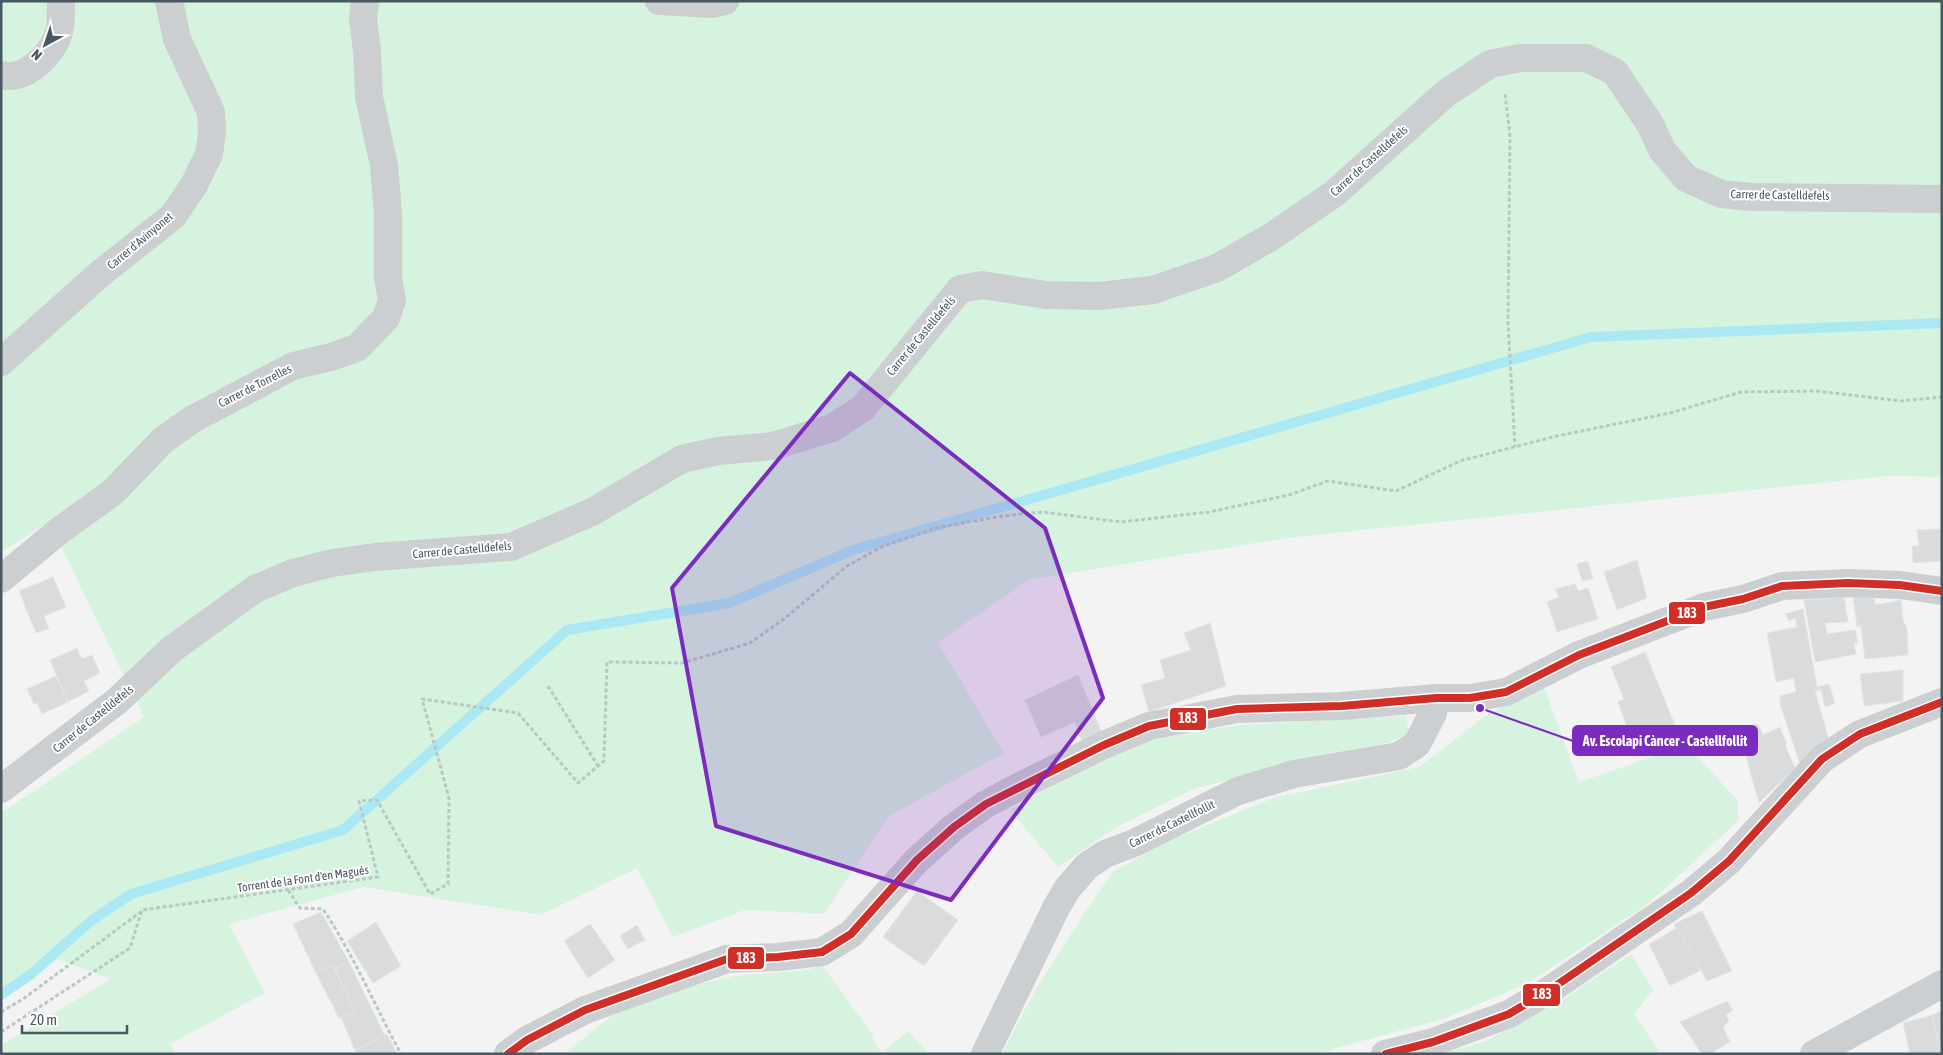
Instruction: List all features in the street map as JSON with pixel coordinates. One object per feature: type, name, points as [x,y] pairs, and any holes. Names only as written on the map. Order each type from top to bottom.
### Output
[{"type":"street","points":[[1,74],[24,72],[46,58],[59,33],[61,1]]},
{"type":"street","name":"Carrer d'Avinyonet","points":[[1,362],[101,273],[173,216],[194,185],[209,154],[212,133],[211,112],[177,39],[169,1]]},
{"type":"street","name":"Carrer de Torrelles","points":[[1,579],[59,531],[114,492],[164,440],[193,419],[293,366],[331,357],[357,348],[386,318],[392,300],[388,278],[388,214],[384,165],[368,97],[368,51],[362,18],[365,1]]},
{"type":"street","points":[[660,1],[713,4],[725,1]]},
{"type":"street","name":"Carrer de Castelldefels","points":[[1,789],[118,701],[172,649],[255,589],[293,573],[332,564],[375,557],[511,547],[592,512],[682,459],[718,451],[773,446],[832,428],[863,408],[960,289],[982,285],[1046,296],[1099,296],[1153,290],[1217,268],[1271,237],[1335,193],[1445,94],[1490,64],[1520,58],[1586,58],[1615,72],[1650,124],[1662,150],[1686,178],[1721,194],[1942,199]]},
{"type":"street","points":[[508,1054],[527,1040],[585,1010],[727,959],[778,957],[822,952],[851,934],[900,878],[954,827],[986,804],[1104,745],[1149,726],[1237,709],[1342,706],[1436,698],[1470,698],[1506,692],[1579,655],[1662,623],[1704,607],[1743,599],[1782,586],[1848,583],[1900,585],[1942,591]]},
{"type":"street","name":"Carrer de Castellfollit","points":[[985,1054],[1056,908],[1068,889],[1087,866],[1105,854],[1134,843],[1238,791],[1294,774],[1398,756],[1417,744],[1433,713],[1436,698]]},
{"type":"street","points":[[1386,1054],[1433,1042],[1509,1014],[1551,989],[1690,893],[1729,861],[1822,758],[1860,734],[1942,702]]},
{"type":"street","points":[[1814,1054],[1942,984]]},
{"type":"path","points":[[1502,62],[1510,136],[1511,264],[1508,323],[1515,447]]},
{"type":"path","points":[[548,686],[598,766],[604,761],[607,662],[682,663],[750,643],[784,619],[847,566],[881,547],[936,528],[1002,516],[1042,512],[1121,522],[1210,512],[1289,494],[1328,481],[1396,491],[1460,461],[1670,413],[1741,392],[1817,391],[1901,401],[1942,397]]},
{"type":"path","name":"Torrent de la Font d'en Magués","points":[[1,1012],[23,999],[142,910],[378,877],[359,801],[377,800],[430,894],[448,884],[449,798],[422,699],[518,713],[578,783],[598,766]]},
{"type":"path","points":[[288,890],[300,908],[323,909],[345,944],[401,1054]]},
{"type":"path","points":[[1,1032],[130,948],[142,910]]},
{"type":"highlighted area","points":[[850,373],[1045,528],[1103,698],[951,900],[716,826],[672,588]]},
{"type":"green space","points":[[1,1],[1942,1],[1942,477],[1888,476],[1286,538],[1029,580],[938,642],[1004,753],[889,816],[824,914],[745,910],[673,937],[637,868],[541,915],[363,887],[229,924],[265,993],[170,1044],[175,1054],[1,1054],[1,1045],[111,979],[57,959],[30,982],[1,998],[1,813],[144,717],[49,522],[1,552]]},
{"type":"green space","points":[[1543,684],[1579,782],[1687,745],[1738,801],[1738,821],[1648,904],[1528,983],[1446,1018],[1322,1052],[1002,1054],[1034,992],[1113,872],[1168,841],[1273,798],[1419,767],[1484,717]]},
{"type":"green space","points":[[1406,716],[1409,732],[1392,742],[1275,768],[1194,789],[1118,826],[1058,867],[1010,810],[1067,777],[1158,737],[1240,725]]},
{"type":"green space","points":[[1631,954],[1653,990],[1634,1014],[1661,1054],[1439,1054],[1486,1041],[1560,1001]]},
{"type":"green space","points":[[822,965],[874,1036],[872,1038],[882,1053],[908,1031],[930,1054],[564,1054],[624,1006],[655,995],[734,976],[807,970]]},
{"type":"building","points":[[1942,529],[1942,561],[1913,563],[1912,546],[1919,546],[1917,530]]},
{"type":"building","points":[[1637,560],[1647,598],[1617,610],[1604,572]]},
{"type":"building","points":[[1588,561],[1593,579],[1582,581],[1577,564]]},
{"type":"building","points":[[53,577],[66,607],[44,616],[49,629],[36,633],[19,591]]},
{"type":"building","points":[[1575,584],[1578,591],[1588,588],[1598,619],[1557,632],[1547,602],[1559,597],[1555,589]]},
{"type":"building","points":[[1844,597],[1848,622],[1825,623],[1827,634],[1855,630],[1858,643],[1854,643],[1856,654],[1815,662],[1804,600]]},
{"type":"building","points":[[1853,597],[1875,599],[1875,605],[1901,600],[1903,620],[1907,629],[1908,655],[1865,659],[1861,626],[1857,627]]},
{"type":"building","points":[[1803,609],[1818,690],[1815,691],[1830,744],[1800,764],[1780,704],[1780,696],[1796,692],[1794,678],[1776,682],[1767,633],[1797,627],[1795,618],[1789,621],[1785,614]]},
{"type":"building","points":[[1210,623],[1226,686],[1149,712],[1141,685],[1165,678],[1160,660],[1191,650],[1184,633]]},
{"type":"building","points":[[77,648],[82,659],[92,655],[100,673],[84,681],[89,691],[68,702],[50,660]]},
{"type":"building","points":[[1645,652],[1680,737],[1637,754],[1618,702],[1624,699],[1611,667]]},
{"type":"building","points":[[1903,670],[1903,701],[1864,706],[1860,674]]},
{"type":"building","points":[[1078,675],[1102,733],[1082,742],[1075,722],[1041,737],[1025,700]]},
{"type":"building","points":[[56,676],[68,702],[42,714],[37,703],[34,704],[27,689]]},
{"type":"building","points":[[1829,684],[1835,703],[1825,707],[1821,689],[1818,690],[1817,687]]},
{"type":"building","points":[[1758,724],[1763,735],[1780,727],[1795,768],[1759,803],[1738,729]]},
{"type":"building","points":[[917,891],[958,920],[924,966],[883,937]]},
{"type":"building","points":[[1702,911],[1732,971],[1707,981],[1674,924]]},
{"type":"building","points":[[321,912],[349,962],[335,969],[333,965],[316,973],[293,924]]},
{"type":"building","points":[[376,922],[401,966],[373,983],[347,941]]},
{"type":"building","points":[[590,924],[615,960],[588,978],[564,941]]},
{"type":"building","points":[[637,925],[645,940],[628,949],[620,936]]},
{"type":"building","points":[[1677,928],[1701,970],[1670,986],[1649,944]]},
{"type":"building","points":[[349,962],[385,1036],[355,1051],[341,1017],[355,1012],[335,969]]},
{"type":"building","points":[[333,965],[355,1012],[339,1018],[316,973]]},
{"type":"building","points":[[1727,1001],[1733,1010],[1726,1015],[1729,1021],[1723,1027],[1730,1042],[1710,1054],[1702,1054],[1680,1022]]},
{"type":"building","points":[[1942,1011],[1942,1049],[1941,1050],[1932,1015]]},
{"type":"building","points":[[1932,1015],[1941,1054],[1910,1054],[1903,1023]]},
{"type":"building","points":[[387,1034],[397,1054],[357,1054],[355,1051]]},
{"type":"waterway","points":[[1,995],[31,974],[92,920],[131,894],[343,830],[567,630],[729,603],[853,550],[1591,337],[1942,323]]},
{"type":"transit line","name":"183","points":[[508,1054],[527,1040],[585,1010],[727,959],[778,957],[822,952],[851,934],[917,860],[954,827],[986,804],[1104,745],[1149,726],[1237,709],[1342,706],[1436,698],[1470,698],[1506,692],[1579,655],[1662,623],[1704,607],[1743,599],[1782,586],[1848,583],[1900,585],[1942,591]]},
{"type":"transit line","name":"183","points":[[1386,1054],[1433,1042],[1509,1014],[1551,989],[1691,893],[1729,861],[1822,759],[1860,734],[1942,702]]},
{"type":"place","name":"Av. Escolapi Càncer - Castellfollit","points":[[1480,708]]}]
